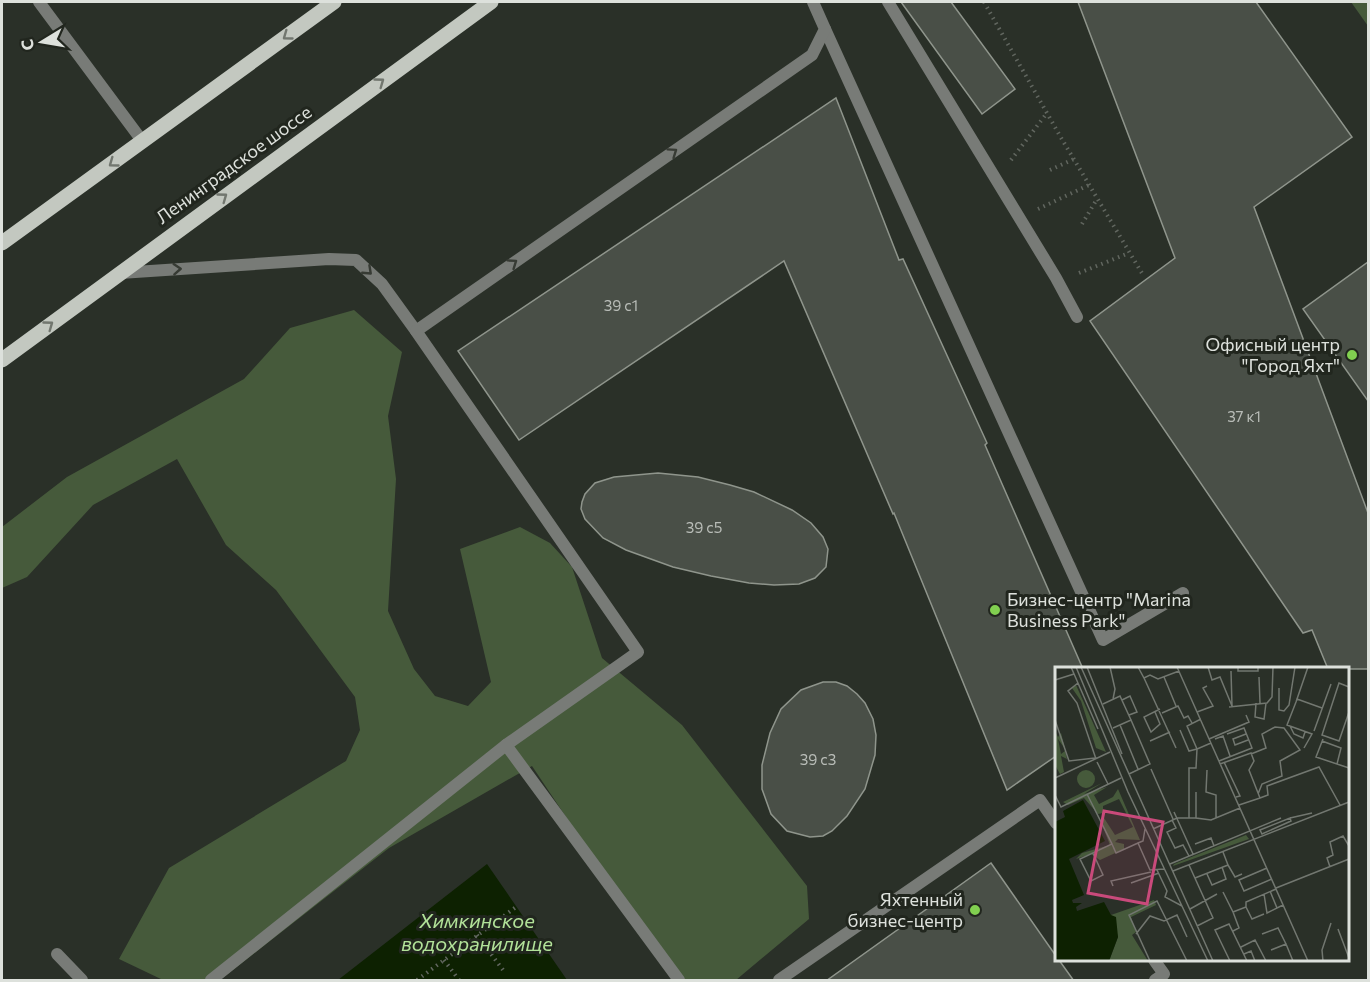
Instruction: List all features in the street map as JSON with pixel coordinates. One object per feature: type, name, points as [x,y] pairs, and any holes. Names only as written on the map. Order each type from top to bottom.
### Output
[{"type":"main road","points":[[2,243],[334,2]]},
{"type":"main road","name":"Ленинградское шоссе","points":[[2,360],[491,2]]},
{"type":"lane","points":[[39,2],[143,142]]},
{"type":"lane","points":[[813,2],[1103,640],[1183,593]]},
{"type":"lane","points":[[888,2],[1077,316]]},
{"type":"lane","points":[[416,331],[812,55],[825,29]]},
{"type":"lane","points":[[119,273],[329,259],[356,260],[382,284],[416,331],[638,652],[506,745],[211,981]]},
{"type":"lane","points":[[506,745],[679,981]]},
{"type":"lane","points":[[779,981],[1040,800],[1055,822]]},
{"type":"lane","points":[[57,954],[82,981]]},
{"type":"lane","points":[[1155,961],[1164,974],[1155,981]]},
{"type":"path","points":[[984,2],[1143,275]]},
{"type":"path","points":[[1009,162],[1047,113]]},
{"type":"path","points":[[1050,170],[1074,159]]},
{"type":"path","points":[[1028,213],[1089,184]]},
{"type":"path","points":[[1082,224],[1097,199]]},
{"type":"path","points":[[1078,274],[1129,253]]},
{"type":"path","points":[[417,981],[516,907]]},
{"type":"path","points":[[477,935],[503,970]]},
{"type":"path","points":[[444,960],[459,981]]},
{"type":"shaded area","points":[[1351,2],[1368,2],[1368,26]]},
{"type":"shaded area","points":[[354,310],[402,352],[388,416],[396,479],[388,611],[414,669],[435,696],[468,706],[491,682],[460,549],[520,527],[550,543],[572,567],[602,658],[682,725],[807,886],[809,919],[736,980],[675,980],[532,766],[389,848],[220,980],[163,980],[119,959],[169,868],[346,761],[360,730],[355,697],[276,590],[226,545],[177,459],[93,505],[27,577],[2,588],[2,527],[67,477],[244,379],[290,328]]},
{"type":"water","name":"Химкинское водохранилище","points":[[487,864],[567,980],[338,980]]},
{"type":"building","points":[[901,2],[951,2],[1015,89],[982,114]]},
{"type":"building","points":[[1078,2],[1256,2],[1352,137],[1254,207],[1368,513],[1368,669],[1327,667],[1312,630],[1303,633],[1090,321],[1175,258]]},
{"type":"building","points":[[836,98],[899,260],[903,259],[987,443],[985,445],[1082,667],[1055,667],[1055,757],[1007,790],[894,513],[784,261],[519,440],[458,351]]},
{"type":"building","name":"Офисный центр \"Город Яхт\"","points":[[1368,262],[1368,401],[1303,309]]},
{"type":"building","points":[[658,473],[698,477],[730,485],[754,492],[792,510],[811,523],[823,537],[828,549],[826,567],[815,578],[799,584],[749,583],[711,576],[673,567],[626,550],[603,538],[585,519],[581,509],[582,502],[585,494],[595,483],[614,477]]},
{"type":"building","points":[[823,682],[836,682],[847,686],[865,703],[873,719],[876,735],[875,755],[865,789],[847,816],[832,831],[823,836],[810,837],[787,831],[771,814],[762,789],[762,765],[770,733],[781,709],[801,690]]},
{"type":"building","name":"Яхтенный бизнес-центр","points":[[991,863],[1055,955],[1055,961],[1060,961],[1074,981],[826,981]]},
{"type":"place","name":"Офисный центр \"Город Яхт\"","points":[[1352,355]]},
{"type":"place","name":"Бизнес-центр \"Marina Business Park\"","points":[[995,610]]},
{"type":"place","name":"Яхтенный бизнес-центр","points":[[975,910]]}]
